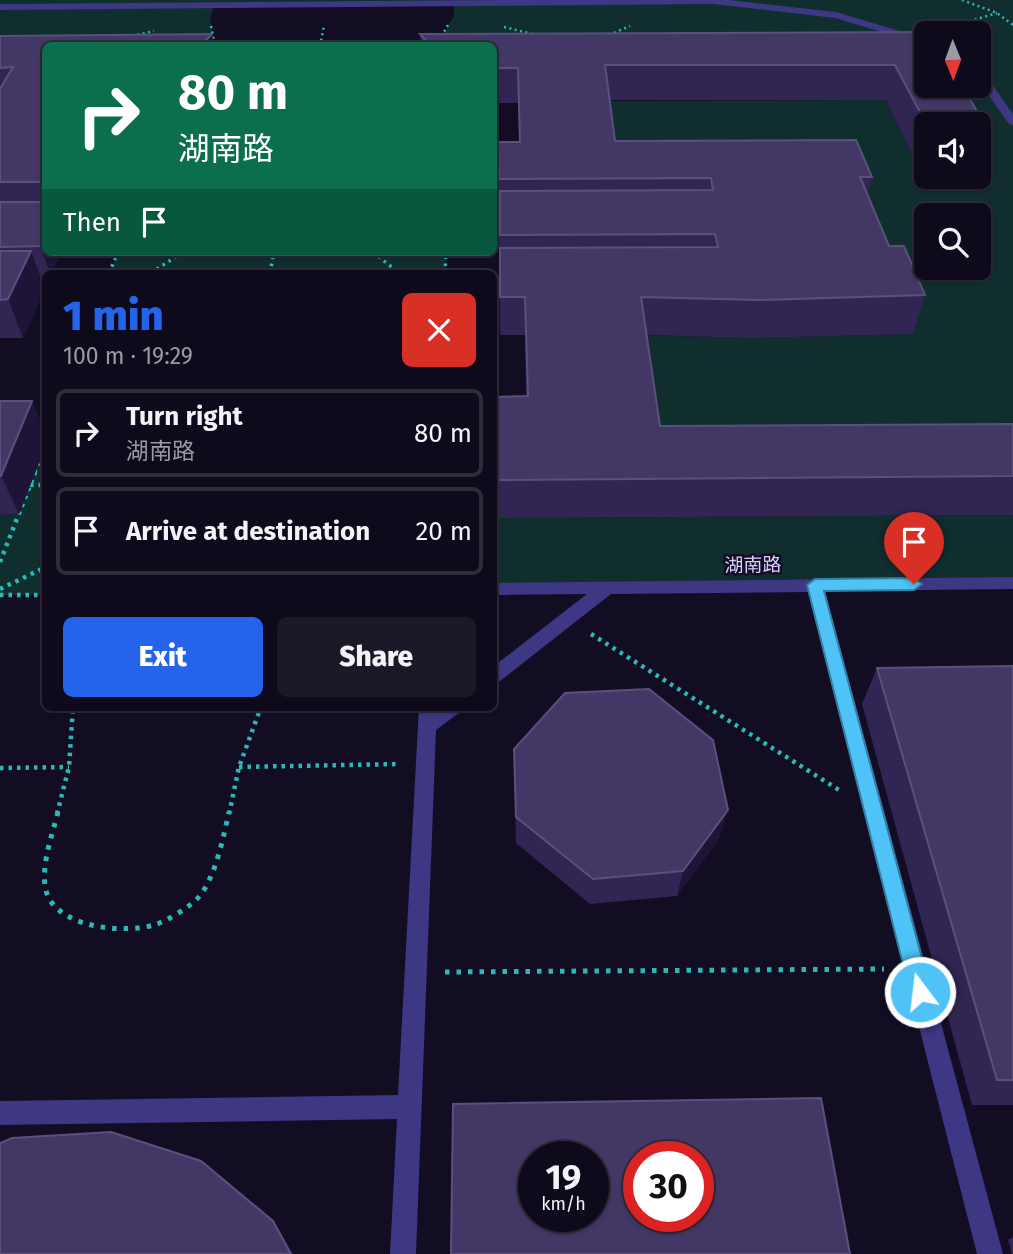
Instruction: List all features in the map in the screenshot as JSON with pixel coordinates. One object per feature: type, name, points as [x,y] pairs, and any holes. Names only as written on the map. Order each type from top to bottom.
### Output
[{"type":"street","points":[[0,7],[265,2],[713,1],[836,15],[914,38]]},
{"type":"street","points":[[991,91],[1013,122]]},
{"type":"street","name":"湖南路","points":[[497,589],[1013,583]]},
{"type":"street","points":[[815,585],[990,1254]]},
{"type":"street","points":[[497,674],[607,588]]},
{"type":"street","points":[[403,1254],[428,717]]},
{"type":"street","points":[[0,1113],[409,1107]]},
{"type":"path","points":[[962,0],[997,13],[1013,25]]},
{"type":"path","points":[[970,21],[997,13]]},
{"type":"path","points":[[604,37],[638,23]]},
{"type":"path","points":[[492,25],[543,37]]},
{"type":"path","points":[[130,36],[157,30]]},
{"type":"path","points":[[155,270],[177,256]]},
{"type":"path","points":[[378,256],[395,270]]},
{"type":"path","points":[[0,562],[42,456]]},
{"type":"path","points":[[30,485],[42,485]]},
{"type":"path","points":[[0,589],[42,569]]},
{"type":"path","points":[[0,596],[42,595]]},
{"type":"path","points":[[567,619],[874,812]]},
{"type":"path","points":[[73,711],[69,767],[44,868],[50,900],[74,921],[115,929],[155,925],[196,900],[218,861],[239,767],[260,711]]},
{"type":"path","points":[[239,767],[426,764]]},
{"type":"path","points":[[0,768],[69,767]]},
{"type":"path","points":[[416,972],[914,969]]},
{"type":"green space","points":[[0,0],[1013,0],[1013,462],[655,465],[637,335],[751,338],[912,334],[612,177],[602,101],[886,100],[914,154],[914,189],[991,189],[991,112],[963,112],[947,98],[991,98],[991,21],[914,21],[914,34],[497,44],[438,42],[454,16],[454,4],[215,5],[210,18],[214,42],[42,42],[42,48],[0,71]]},
{"type":"green space","points":[[116,256],[447,256],[446,270],[110,270]]},
{"type":"green space","points":[[42,453],[42,595],[0,595],[0,515],[19,514]]},
{"type":"green space","points":[[1013,515],[1013,583],[497,589],[497,518]]},
{"type":"building","points":[[914,32],[914,98],[969,98],[977,112],[920,112],[895,65],[605,65],[615,141],[856,140],[872,177],[860,177],[889,246],[904,246],[914,269],[914,280],[919,280],[925,295],[758,300],[641,297],[660,426],[1013,424],[1013,476],[497,480],[497,397],[528,396],[525,297],[500,297],[500,248],[718,247],[715,234],[500,235],[500,191],[713,190],[711,178],[499,179],[498,142],[520,142],[518,68],[497,68],[497,42],[427,42],[420,34]]},
{"type":"building","points":[[212,34],[205,42],[42,42],[42,182],[0,182],[0,89],[13,67],[0,68],[0,36]]},
{"type":"building","points":[[0,202],[42,202],[40,246],[0,247]]},
{"type":"building","points":[[0,251],[31,251],[8,299],[0,300]]},
{"type":"building","points":[[0,401],[32,401],[1,476],[0,476]]},
{"type":"building","points":[[1013,666],[1013,1080],[997,1080],[877,668]]},
{"type":"building","points":[[649,689],[713,740],[728,810],[683,871],[593,879],[516,817],[514,749],[565,693]]},
{"type":"building","points":[[821,1098],[850,1254],[451,1254],[453,1104]]},
{"type":"building","points":[[111,1132],[201,1161],[273,1221],[291,1254],[0,1254],[0,1143],[12,1138]]},
{"type":"route","points":[[914,584],[815,585],[920,992]]}]
